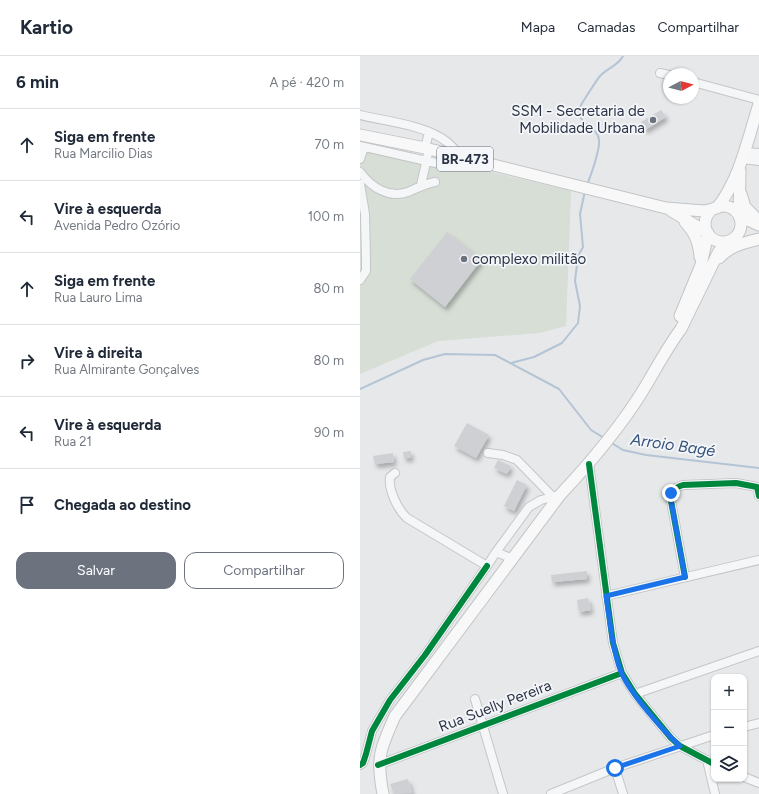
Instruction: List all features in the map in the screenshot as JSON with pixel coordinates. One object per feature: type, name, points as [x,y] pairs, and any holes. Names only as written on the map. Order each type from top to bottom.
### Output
[{"type":"main road","points":[[383,794],[378,765],[382,745],[395,716],[513,559],[556,496],[592,460],[642,393],[672,340],[681,329],[700,279],[708,233],[706,225],[707,216],[717,208],[736,180],[759,104]]},
{"type":"main road","name":"BR-473","points":[[360,135],[427,149],[666,208]]},
{"type":"main road","points":[[666,208],[696,207],[712,202],[721,196],[736,180]]},
{"type":"main road","points":[[700,279],[718,253],[728,241],[739,232],[741,224],[736,180]]},
{"type":"main road","points":[[736,180],[745,207],[759,221]]},
{"type":"main road","points":[[666,208],[704,210],[729,208],[739,216],[759,225]]},
{"type":"main road","points":[[666,208],[708,233],[714,239],[728,241],[759,238]]},
{"type":"main road","points":[[666,208],[683,220],[694,231],[699,243],[700,279]]},
{"type":"main road","points":[[700,279],[725,252],[740,244],[759,238]]},
{"type":"street","points":[[699,84],[759,100]]},
{"type":"street","points":[[360,115],[429,132],[446,142],[463,158]]},
{"type":"street","points":[[421,186],[427,161],[429,132]]},
{"type":"street","points":[[360,159],[362,147],[440,164]]},
{"type":"street","points":[[742,158],[759,153]]},
{"type":"street","points":[[742,158],[759,161]]},
{"type":"street","points":[[360,172],[367,181],[377,189],[390,193],[407,192],[435,182]]},
{"type":"street","points":[[360,184],[365,214],[366,260],[366,271],[360,280]]},
{"type":"street","points":[[488,453],[503,455],[517,460],[556,496]]},
{"type":"street","points":[[592,460],[606,596],[613,643],[622,673],[635,694],[671,738],[680,746],[710,762],[715,794]]},
{"type":"street","points":[[395,473],[390,477],[390,487],[401,513],[487,566]]},
{"type":"street","points":[[685,577],[671,500],[671,493],[675,488],[683,485],[736,483],[757,487],[759,496]]},
{"type":"street","points":[[360,764],[365,758],[372,731],[390,700],[444,628],[496,552],[529,507],[541,500],[556,496]]},
{"type":"street","points":[[496,552],[513,559]]},
{"type":"street","points":[[606,596],[759,560]]},
{"type":"street","points":[[471,589],[484,598]]},
{"type":"street","points":[[444,628],[454,638]]},
{"type":"street","points":[[635,694],[759,651]]},
{"type":"street","points":[[412,671],[422,679]]},
{"type":"street","name":"Rua Suelly Pereira","points":[[378,765],[622,673]]},
{"type":"street","points":[[475,699],[484,724],[503,794]]},
{"type":"street","points":[[747,726],[759,723]]},
{"type":"street","points":[[551,794],[615,768],[711,736]]},
{"type":"street","points":[[615,768],[623,794]]},
{"type":"street","points":[[747,778],[759,783]]},
{"type":"shaded area","name":"complexo militão","points":[[360,141],[571,191],[566,326],[539,333],[438,341],[360,374]]},
{"type":"building","name":"SSM - Secretaria de Mobilidade Urbana","points":[[661,110],[666,117],[645,130],[641,122]]},
{"type":"building","points":[[447,232],[482,259],[445,307],[410,279]]},
{"type":"building","points":[[467,423],[489,435],[476,458],[454,446]]},
{"type":"building","points":[[411,451],[411,458],[404,458],[403,452]]},
{"type":"building","points":[[393,453],[394,462],[375,464],[373,456]]},
{"type":"building","points":[[498,460],[511,466],[507,474],[494,468]]},
{"type":"building","points":[[517,480],[527,485],[514,511],[504,506]]},
{"type":"building","points":[[587,571],[587,579],[552,582],[551,575]]},
{"type":"building","points":[[588,598],[591,610],[579,612],[577,600]]},
{"type":"building","points":[[408,779],[412,793],[394,794],[390,784]]},
{"type":"waterway","points":[[587,185],[597,156],[599,140],[598,135],[583,121],[579,112],[581,105],[600,76],[618,62],[623,56]]},
{"type":"waterway","points":[[511,363],[534,357],[562,343],[578,323],[580,306],[575,281],[578,256],[583,247],[580,214],[585,191]]},
{"type":"waterway","name":"Arroio Bagé","points":[[360,389],[423,360],[445,354],[495,355],[559,389],[591,430],[604,438]]},
{"type":"waterway","name":"Arroio Bagé","points":[[610,442],[623,450],[646,455],[759,468]]},
{"type":"cycle path","points":[[589,464],[613,643],[622,673],[635,694],[671,738],[680,746],[711,762]]},
{"type":"cycle path","points":[[685,577],[671,501],[674,490],[683,485],[736,483],[757,487],[759,496]]},
{"type":"cycle path","points":[[360,765],[363,763],[372,731],[390,700],[425,655],[487,566]]},
{"type":"cycle path","points":[[378,765],[622,673]]},
{"type":"place","name":"SSM - Secretaria de Mobilidade Urbana","points":[[653,120]]},
{"type":"place","name":"complexo militão","points":[[464,259]]},
{"type":"route","points":[[615,768],[680,746],[671,738],[635,694],[622,673],[613,643],[606,596],[685,577],[671,493]]}]
